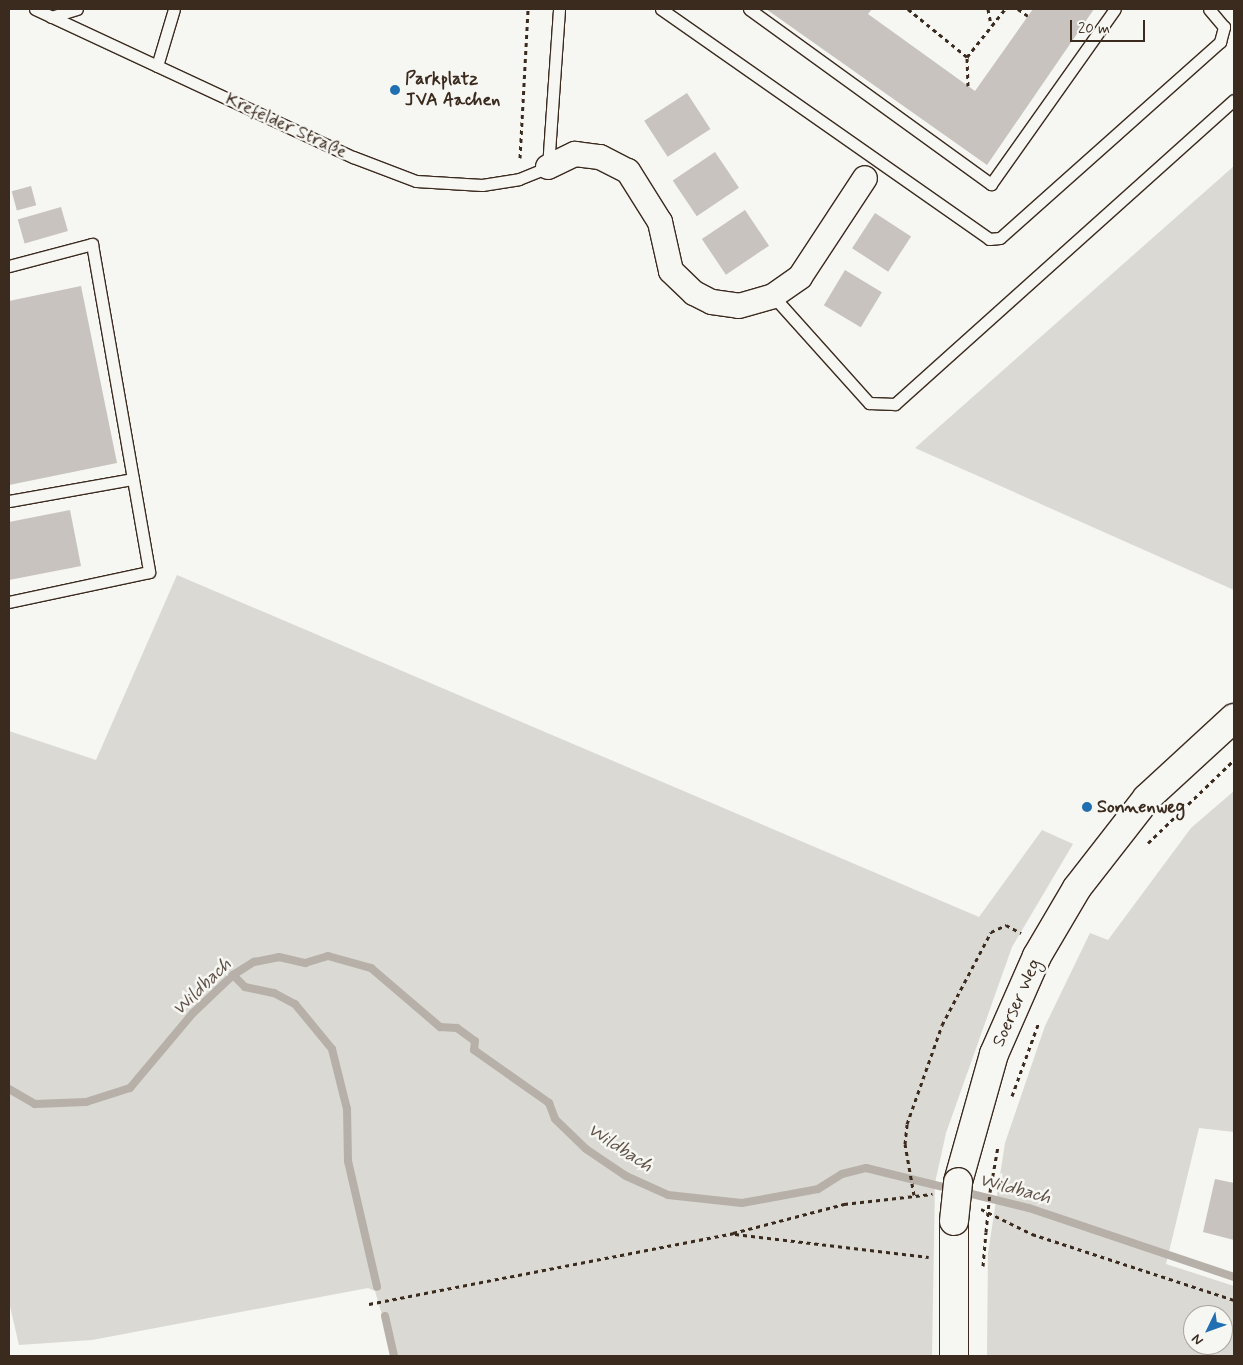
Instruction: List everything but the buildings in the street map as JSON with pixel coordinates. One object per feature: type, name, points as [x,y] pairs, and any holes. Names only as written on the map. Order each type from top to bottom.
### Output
[{"type":"main road","name":"Soerser Weg","points":[[954,1356],[952,1259],[954,1221],[950,1189],[994,1054],[1044,945],[1115,835],[1181,764],[1234,718]]},
{"type":"street","name":"Krefelder Straße","points":[[548,167],[575,154],[600,157],[628,171],[660,222],[671,271],[694,293],[712,302],[739,306],[773,296],[800,277],[865,178]]},
{"type":"lane","name":"Krefelder Straße","points":[[35,9],[353,157],[416,181],[482,185],[519,179],[548,167]]},
{"type":"lane","points":[[51,17],[77,9]]},
{"type":"lane","points":[[157,66],[174,9]]},
{"type":"lane","points":[[548,167],[559,9]]},
{"type":"lane","points":[[661,9],[989,239],[1000,238],[1220,42],[1224,26],[1209,9]]},
{"type":"lane","points":[[749,9],[991,184],[1115,9]]},
{"type":"lane","points":[[773,296],[869,403],[895,404],[1234,100]]},
{"type":"lane","points":[[9,266],[92,244],[149,572],[9,602]]},
{"type":"lane","points":[[9,501],[133,479]]},
{"type":"path","points":[[519,179],[528,9]]},
{"type":"path","points":[[908,9],[967,57]]},
{"type":"path","points":[[988,9],[991,26]]},
{"type":"path","points":[[968,86],[967,57],[1005,9]]},
{"type":"path","points":[[1018,9],[1028,16]]},
{"type":"path","points":[[1143,850],[1234,760]]},
{"type":"path","points":[[914,1193],[908,1163],[907,1124],[918,1085],[942,1025],[991,932],[1006,925],[1044,945]]},
{"type":"path","points":[[1009,1104],[1041,1018]]},
{"type":"path","points":[[986,1232],[990,1192],[1000,1139]]},
{"type":"path","points":[[368,1304],[733,1233],[844,1204],[950,1189]]},
{"type":"path","points":[[978,1208],[1032,1234],[1234,1300]]},
{"type":"path","points":[[733,1233],[952,1259]]},
{"type":"shaded area","points":[[1234,166],[1234,590],[915,448]]},
{"type":"shaded area","points":[[177,575],[979,917],[1042,830],[1073,844],[1012,947],[946,1133],[935,1183],[932,1356],[394,1356],[375,1291],[368,1288],[92,1340],[19,1345],[9,1302],[9,731],[96,760]]},
{"type":"shaded area","points":[[1234,791],[1234,1132],[1199,1128],[1166,1264],[1234,1286],[1234,1356],[987,1356],[988,1253],[1005,1143],[1045,1026],[1090,933],[1108,940],[1191,828]]},
{"type":"waterway","name":"Wildbach","points":[[9,1089],[35,1104],[86,1102],[130,1088],[193,1013],[233,975],[254,962],[279,957],[305,963],[328,956],[371,968],[440,1027],[457,1028],[475,1041],[474,1050],[549,1103],[555,1119],[586,1149],[626,1176],[668,1195],[742,1203],[818,1189],[842,1174],[866,1168],[1029,1208],[1234,1277]]},
{"type":"waterway","points":[[233,975],[245,987],[274,993],[295,1004],[332,1049],[347,1109],[348,1161],[377,1287]]},
{"type":"waterway","points":[[385,1316],[394,1356]]},
{"type":"place","name":"Parkplatz JVA Aachen","points":[[395,90]]},
{"type":"place","name":"Sonnenweg","points":[[1087,807]]}]
